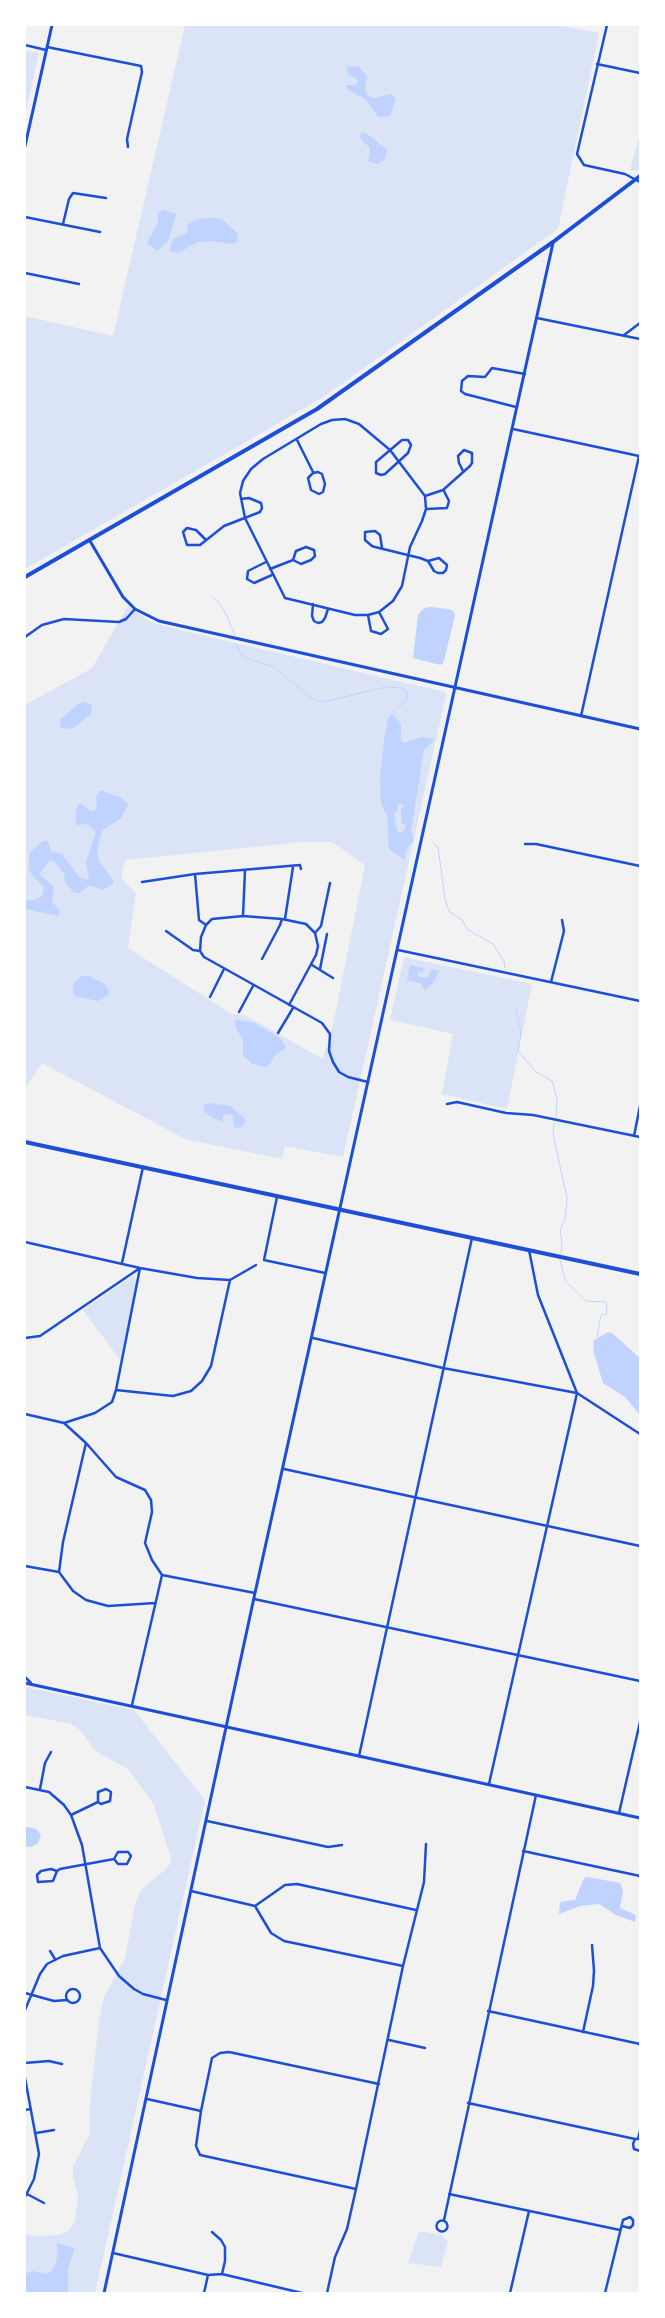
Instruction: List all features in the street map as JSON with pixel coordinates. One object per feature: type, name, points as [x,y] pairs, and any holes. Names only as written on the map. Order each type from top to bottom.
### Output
[{"type":"main road","points":[[25,146],[52,25]]},
{"type":"main road","points":[[25,577],[317,409],[553,242],[640,176]]},
{"type":"main road","points":[[104,2293],[255,1593],[313,1338],[553,242]]},
{"type":"main road","points":[[90,541],[123,597],[135,609],[158,621],[640,730]]},
{"type":"main road","points":[[25,1142],[640,1274]]},
{"type":"main road","points":[[25,1684],[132,1705],[640,1818]]},
{"type":"street","points":[[607,25],[578,154],[584,165],[625,174],[634,181],[640,182]]},
{"type":"street","points":[[25,45],[141,66],[142,72],[127,139],[128,147]]},
{"type":"street","points":[[597,64],[640,73]]},
{"type":"street","points":[[63,224],[69,199],[73,193],[106,198]]},
{"type":"street","points":[[25,217],[100,232]]},
{"type":"street","points":[[25,273],[79,284]]},
{"type":"street","points":[[537,318],[640,339]]},
{"type":"street","points":[[624,335],[640,323]]},
{"type":"street","points":[[518,407],[465,394],[462,391],[462,381],[468,376],[485,377],[492,368],[525,374]]},
{"type":"street","points":[[345,419],[359,424],[390,450],[425,496],[426,508],[410,547],[402,586],[393,602],[379,612],[368,615],[354,614],[285,598],[269,570],[245,518],[241,499],[243,481],[251,469],[321,424],[345,419]]},
{"type":"street","points":[[512,429],[640,456],[581,716]]},
{"type":"street","points":[[297,440],[313,472]]},
{"type":"street","points":[[402,440],[408,440],[411,448],[399,462],[385,474],[380,475],[376,473],[376,462],[402,440]]},
{"type":"street","points":[[425,496],[444,490],[463,470],[470,466],[473,458],[472,453],[464,450],[458,456],[463,470]]},
{"type":"street","points":[[313,472],[322,474],[325,484],[323,492],[319,494],[311,490],[308,478],[313,472]]},
{"type":"street","points":[[426,508],[447,508],[449,501],[444,490]]},
{"type":"street","points":[[206,540],[196,530],[187,528],[183,532],[186,545],[200,545],[224,526],[260,512],[262,508],[261,503],[255,500],[241,499]]},
{"type":"street","points":[[382,548],[380,535],[375,531],[365,532],[365,540],[368,544],[382,548],[409,555],[428,561],[439,558],[447,565],[446,570],[443,573],[434,571],[428,561]]},
{"type":"street","points":[[269,570],[293,560],[296,551],[306,547],[314,550],[315,556],[312,560],[301,564],[293,560]]},
{"type":"street","points":[[266,562],[248,571],[247,578],[254,583],[273,575]]},
{"type":"street","points":[[313,604],[312,616],[314,621],[318,623],[325,618],[328,608]]},
{"type":"street","points":[[25,637],[42,625],[64,618],[120,622],[126,619],[135,609]]},
{"type":"street","points":[[368,615],[371,631],[381,634],[388,628],[379,612]]},
{"type":"street","points":[[525,844],[536,844],[640,866]]},
{"type":"street","points":[[142,882],[195,874],[300,865],[301,869]]},
{"type":"street","points":[[262,959],[284,919],[292,867]]},
{"type":"street","points":[[243,916],[245,870]]},
{"type":"street","points":[[195,874],[200,920],[206,925]]},
{"type":"street","points":[[315,932],[322,926],[330,883]]},
{"type":"street","points":[[289,1004],[312,965],[318,946],[315,932],[306,924],[284,919],[243,916],[212,919],[206,925],[201,937],[200,951],[204,957],[224,970],[289,1004],[326,1027],[330,1034],[329,1051],[339,1072],[348,1077],[368,1082]]},
{"type":"street","points":[[551,982],[564,931],[562,920]]},
{"type":"street","points":[[166,931],[193,950],[200,951]]},
{"type":"street","points":[[320,969],[327,934]]},
{"type":"street","points":[[398,950],[640,1001]]},
{"type":"street","points":[[312,965],[333,978]]},
{"type":"street","points":[[210,997],[224,970]]},
{"type":"street","points":[[239,1012],[253,986]]},
{"type":"street","points":[[278,1034],[293,1008]]},
{"type":"street","points":[[447,1104],[457,1102],[506,1113],[533,1115],[640,1137]]},
{"type":"street","points":[[634,1136],[640,1106]]},
{"type":"street","points":[[122,1263],[143,1167]]},
{"type":"street","points":[[277,1197],[264,1260],[326,1274]]},
{"type":"street","points":[[359,1756],[472,1238]]},
{"type":"street","points":[[25,1242],[140,1268],[197,1278],[230,1280],[256,1265]]},
{"type":"street","points":[[489,1784],[577,1393],[538,1295],[529,1250]]},
{"type":"street","points":[[25,1338],[40,1336],[140,1268]]},
{"type":"street","points":[[64,1423],[95,1413],[112,1402],[140,1268]]},
{"type":"street","points":[[116,1390],[173,1396],[191,1391],[202,1381],[211,1366],[230,1280]]},
{"type":"street","points":[[313,1338],[444,1368],[577,1393],[640,1434]]},
{"type":"street","points":[[25,1414],[64,1423],[86,1443],[116,1477],[145,1490],[151,1500],[152,1512],[145,1543],[152,1560],[162,1574],[255,1593]]},
{"type":"street","points":[[86,1443],[63,1542],[59,1572],[73,1591],[86,1600],[108,1606],[155,1603]]},
{"type":"street","points":[[284,1469],[640,1546]]},
{"type":"street","points":[[25,1566],[59,1572]]},
{"type":"street","points":[[132,1705],[162,1574]]},
{"type":"street","points":[[254,1599],[640,1681]]},
{"type":"street","points":[[25,1677],[33,1685]]},
{"type":"street","points":[[619,1813],[640,1722]]},
{"type":"street","points":[[40,1789],[45,1763],[51,1752]]},
{"type":"street","points":[[25,1787],[40,1789],[58,1798],[71,1815],[82,1845],[100,1948],[119,1976],[134,1989],[143,1994],[166,2000]]},
{"type":"street","points":[[71,1815],[98,1802],[101,1804],[110,1801],[111,1792],[106,1789],[98,1792],[98,1802]]},
{"type":"street","points":[[444,2220],[436,2226],[437,2230],[441,2232],[445,2232],[448,2228],[444,2220],[536,1795]]},
{"type":"street","points":[[207,1821],[328,1847],[342,1845]]},
{"type":"street","points":[[327,2293],[335,2257],[347,2229],[389,2040],[403,1966],[424,1882],[426,1844]]},
{"type":"street","points":[[523,1851],[640,1876]]},
{"type":"street","points":[[118,1852],[128,1852],[131,1856],[127,1864],[118,1864],[114,1859],[118,1852]]},
{"type":"street","points":[[57,1871],[53,1881],[38,1882],[37,1875],[41,1871],[51,1869],[57,1871],[114,1859]]},
{"type":"street","points":[[256,1906],[285,1885],[297,1884],[416,1910]]},
{"type":"street","points":[[191,1891],[256,1906],[271,1933],[284,1941],[403,1966]]},
{"type":"street","points":[[583,2032],[593,1986],[594,1963],[592,1945]]},
{"type":"street","points":[[25,2010],[43,1968],[55,1959],[100,1948]]},
{"type":"street","points":[[50,1950],[55,1959]]},
{"type":"street","points":[[25,1993],[54,2001],[67,2000],[71,2003],[78,2001],[78,1992],[75,1990],[69,1991],[66,1996],[67,2000]]},
{"type":"street","points":[[488,2011],[640,2044]]},
{"type":"street","points":[[389,2040],[425,2048]]},
{"type":"street","points":[[356,2189],[200,2154],[196,2146],[212,2058],[220,2052],[229,2052],[379,2084]]},
{"type":"street","points":[[25,2063],[49,2061],[62,2064]]},
{"type":"street","points":[[25,2078],[39,2145],[38,2163],[34,2179],[26,2195],[44,2203]]},
{"type":"street","points":[[147,2099],[201,2111]]},
{"type":"street","points":[[468,2103],[638,2139]]},
{"type":"street","points":[[25,2110],[30,2109]]},
{"type":"street","points":[[36,2133],[54,2130]]},
{"type":"street","points":[[640,2132],[634,2149],[640,2151]]},
{"type":"street","points":[[450,2194],[620,2230]]},
{"type":"street","points":[[510,2293],[528,2211]]},
{"type":"street","points":[[605,2293],[623,2220],[630,2217],[633,2225],[630,2228],[622,2226]]},
{"type":"street","points":[[212,2232],[221,2240],[225,2247],[225,2261],[222,2274]]},
{"type":"street","points":[[113,2253],[208,2275],[222,2274],[302,2293]]},
{"type":"street","points":[[204,2293],[208,2275]]},
{"type":"shaded area","points":[[185,25],[557,25],[599,33],[558,229],[322,398],[25,569],[25,316],[113,336]]},
{"type":"shaded area","points":[[25,50],[39,53],[25,115]]},
{"type":"shaded area","points":[[640,134],[640,168],[636,171],[630,170]]},
{"type":"shaded area","points":[[128,606],[150,622],[445,692],[446,695],[343,1157],[285,1146],[282,1159],[185,1139],[42,1063],[25,1089],[25,705],[92,668]],"holes":[[[303,842],[332,842],[365,865],[333,1025],[323,1059],[245,1015],[232,1014],[128,948],[136,893],[121,878],[125,860]]]},
{"type":"shaded area","points":[[404,957],[532,984],[507,1109],[442,1094],[453,1034],[390,1020]]},
{"type":"shaded area","points":[[133,1276],[137,1281],[120,1360],[83,1310]]},
{"type":"shaded area","points":[[25,1687],[134,1710],[205,1800],[95,2293],[25,2293],[25,2234],[37,2236],[59,2235],[67,2232],[75,2221],[78,2196],[73,2176],[73,2167],[90,2133],[90,2103],[99,2020],[104,1997],[125,1958],[135,1905],[141,1890],[166,1869],[171,1863],[171,1858],[154,1805],[128,1769],[95,1751],[81,1731],[71,1724],[25,1715]]},
{"type":"shaded area","points":[[419,2231],[441,2235],[448,2241],[441,2267],[408,2263]]},
{"type":"water","points":[[347,67],[359,67],[367,76],[365,88],[367,95],[373,98],[391,94],[396,99],[390,116],[378,117],[366,100],[347,89],[346,85],[356,85],[358,80],[348,74]]},
{"type":"water","points":[[361,132],[369,135],[387,150],[382,162],[377,164],[368,161],[370,148],[360,138]]},
{"type":"water","points":[[164,210],[176,214],[169,239],[160,249],[156,250],[147,243],[158,223],[158,212]]},
{"type":"water","points":[[199,219],[222,219],[238,234],[237,242],[233,244],[213,241],[198,242],[178,253],[169,251],[173,239],[187,233],[188,224]]},
{"type":"water","points":[[424,608],[448,609],[453,611],[455,615],[444,661],[441,665],[413,658],[418,615]]},
{"type":"water","points":[[85,702],[92,706],[91,714],[72,729],[61,728],[60,720],[78,704]]},
{"type":"water","points":[[394,715],[401,724],[401,740],[404,743],[422,737],[435,739],[424,750],[411,832],[414,840],[406,850],[405,860],[389,849],[387,815],[381,802],[380,780],[388,718]],"holes":[[[399,803],[405,806],[401,808],[401,812],[402,823],[406,826],[403,832],[400,833],[397,830],[394,814]]]},
{"type":"water","points":[[101,790],[122,798],[128,805],[121,818],[102,831],[97,851],[99,861],[113,880],[113,884],[103,890],[89,885],[80,893],[74,893],[65,882],[64,874],[55,862],[50,860],[39,874],[54,887],[52,901],[60,912],[58,916],[25,909],[25,900],[35,900],[42,896],[44,887],[29,870],[29,860],[30,852],[43,841],[48,841],[51,851],[62,854],[79,877],[86,880],[89,878],[86,862],[96,832],[88,824],[76,825],[76,809],[80,803],[91,811],[95,811],[97,808],[96,796]]},
{"type":"water","points":[[410,965],[424,968],[423,973],[418,972],[417,976],[428,978],[432,969],[439,971],[433,983],[425,990],[420,983],[407,980]]},
{"type":"water","points":[[81,976],[88,976],[105,984],[109,991],[108,995],[98,1001],[75,996],[73,991],[74,983]]},
{"type":"water","points":[[235,1019],[255,1023],[281,1039],[286,1048],[275,1055],[269,1065],[265,1067],[252,1064],[243,1055],[243,1040],[236,1028]]},
{"type":"water","points":[[208,1103],[230,1106],[245,1119],[245,1123],[239,1128],[234,1127],[233,1115],[230,1114],[223,1115],[223,1122],[213,1118],[204,1111],[204,1105]]},
{"type":"water","points":[[608,1332],[613,1334],[640,1358],[640,1415],[625,1397],[603,1383],[594,1353],[593,1341]]},
{"type":"water","points":[[25,1828],[36,1829],[41,1835],[38,1843],[31,1847],[25,1846]]},
{"type":"water","points":[[588,1877],[620,1883],[623,1891],[620,1908],[636,1915],[635,1922],[616,1915],[599,1904],[580,1906],[559,1914],[560,1902],[575,1900],[584,1878]]},
{"type":"water","points":[[57,2243],[75,2248],[68,2269],[68,2293],[25,2293],[25,2274],[33,2271],[47,2274],[53,2270],[58,2254]]},
{"type":"waterway","points":[[212,597],[217,600],[226,614],[235,636]]},
{"type":"waterway","points":[[237,645],[240,653],[246,658],[274,667],[311,698],[323,702],[386,687],[402,688],[406,691],[407,697],[405,702],[394,710],[394,715]]},
{"type":"waterway","points":[[433,843],[438,847],[445,899],[449,911],[462,920],[468,930],[493,944],[504,961],[505,968]]},
{"type":"waterway","points":[[516,1009],[521,1033],[518,1051],[536,1072],[552,1081],[557,1099],[556,1116]]},
{"type":"waterway","points":[[554,1123],[553,1134],[567,1198],[565,1220],[560,1229],[561,1254]]},
{"type":"waterway","points":[[560,1260],[566,1282],[586,1301],[606,1302],[607,1314],[601,1315],[597,1337]]}]
